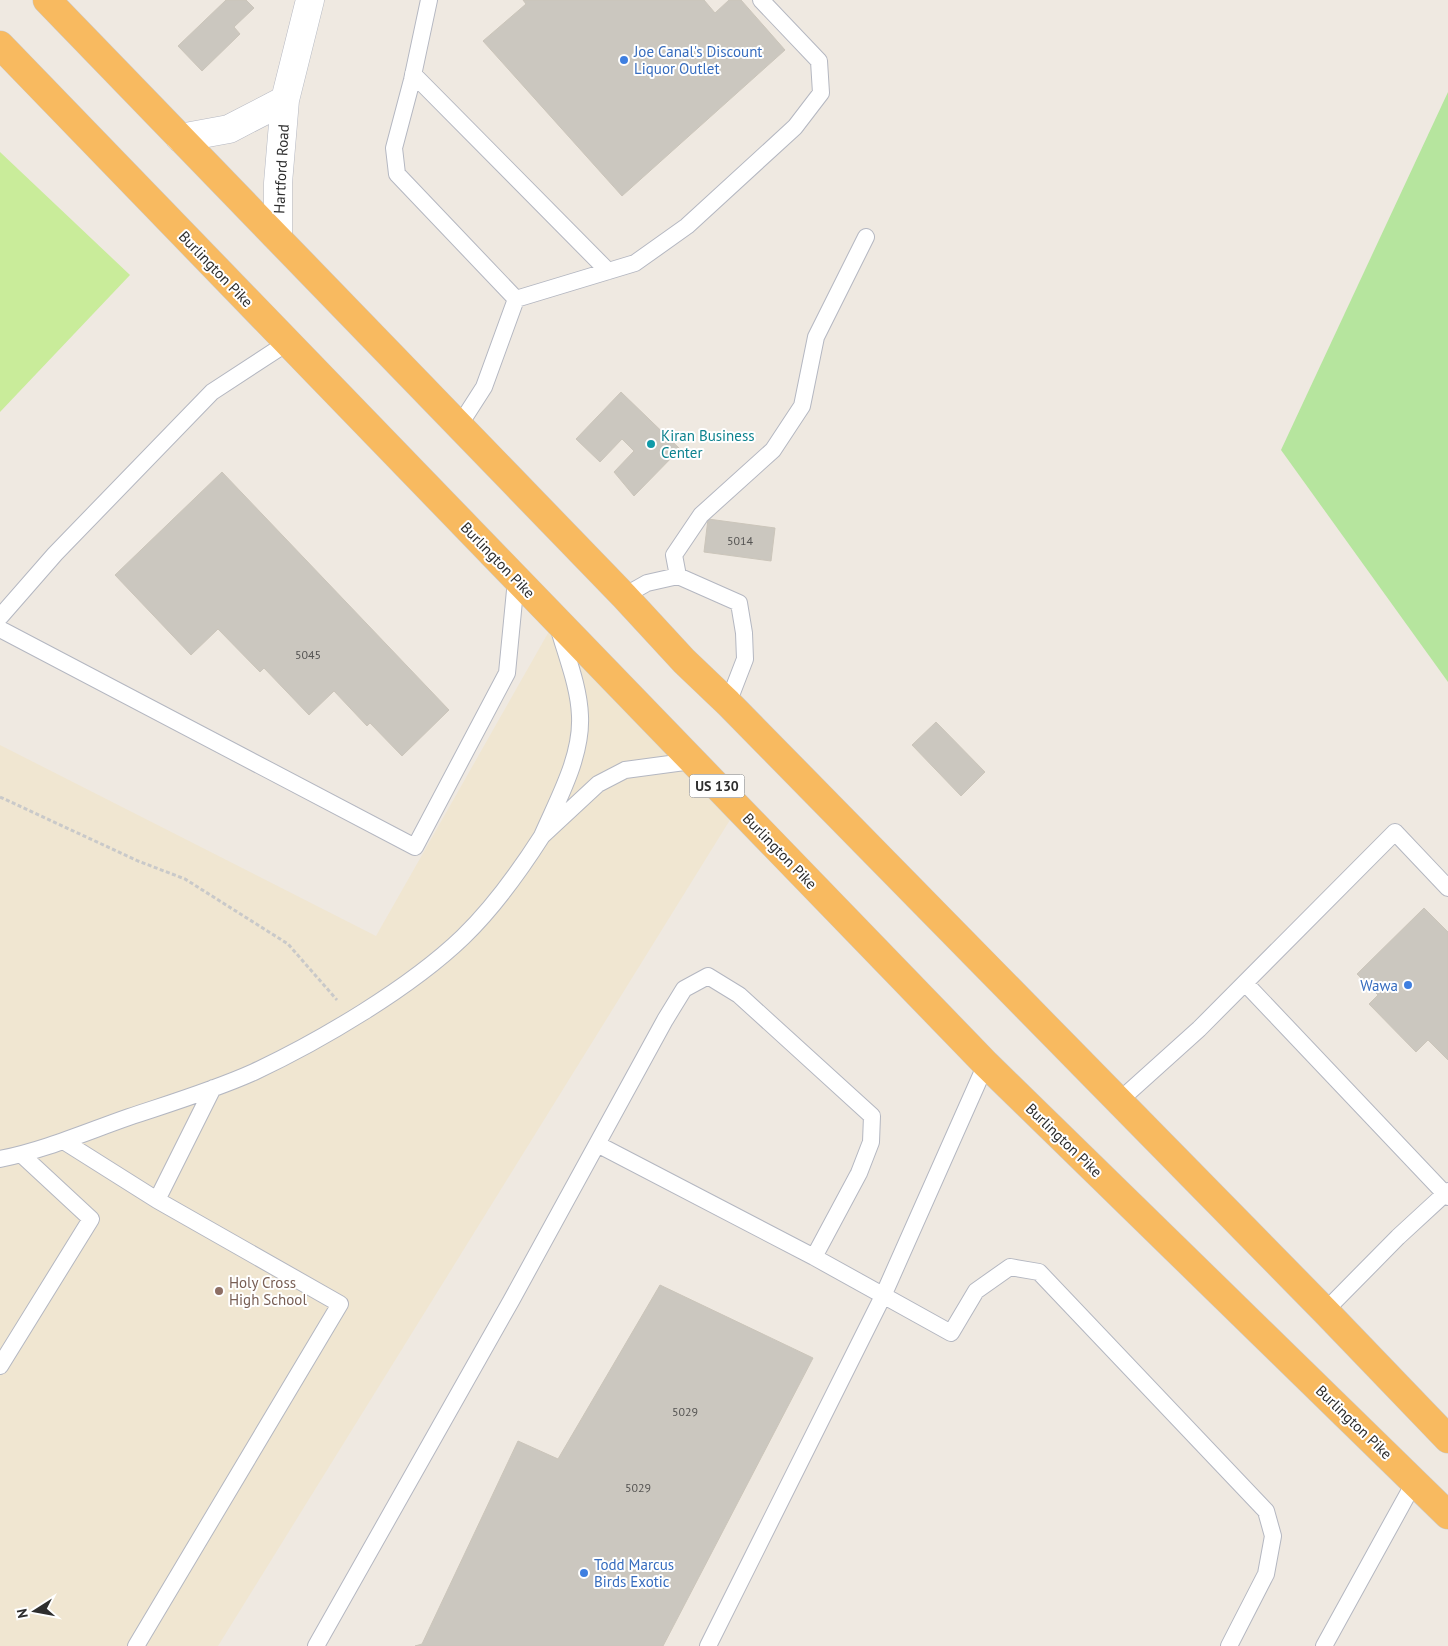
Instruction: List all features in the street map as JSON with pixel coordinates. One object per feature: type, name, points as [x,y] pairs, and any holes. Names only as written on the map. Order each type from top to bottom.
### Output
[{"type":"highway","points":[[47,0],[624,596],[684,661],[728,702],[1326,1311],[1448,1439]]},
{"type":"highway","name":"Burlington Pike","points":[[0,45],[986,1064],[1448,1514]]},
{"type":"street","name":"Hartford Road","points":[[278,238],[278,183],[285,100],[310,0]]},
{"type":"street","name":"Hartford Road","points":[[180,138],[229,129],[285,100]]},
{"type":"lane","points":[[429,0],[394,148],[397,174],[516,299]]},
{"type":"lane","points":[[516,299],[635,263],[687,226],[795,127],[821,92],[819,61],[761,0]]},
{"type":"lane","points":[[413,74],[608,271]]},
{"type":"lane","points":[[678,576],[674,555],[701,515],[773,450],[802,406],[816,337],[866,236]]},
{"type":"lane","points":[[459,426],[484,387],[516,299]]},
{"type":"lane","points":[[0,617],[56,554],[212,392],[287,343]]},
{"type":"lane","points":[[624,596],[647,584],[678,576],[739,603],[744,633],[745,659],[728,702]]},
{"type":"lane","points":[[0,629],[415,847],[507,673],[516,580]]},
{"type":"lane","points":[[542,836],[568,773],[581,718],[579,702],[556,619]]},
{"type":"lane","points":[[0,1159],[22,1155],[65,1142],[254,1072],[352,1018],[424,969],[462,938],[505,889],[542,836],[598,784],[625,770],[692,761]]},
{"type":"lane","points":[[1119,1101],[1200,1030],[1395,832],[1448,888]]},
{"type":"lane","points":[[316,1646],[511,1301],[665,1020],[684,989],[708,976],[739,995],[872,1116],[871,1142],[859,1173],[814,1257]]},
{"type":"lane","points":[[1245,983],[1447,1194],[1398,1237],[1326,1311]]},
{"type":"lane","points":[[708,1646],[883,1296],[986,1064]]},
{"type":"lane","points":[[157,1200],[213,1088]]},
{"type":"lane","points":[[65,1142],[157,1200],[340,1304],[136,1646]]},
{"type":"lane","points":[[597,1144],[814,1257],[950,1332],[976,1291],[1010,1267],[1039,1272],[1266,1510],[1273,1536],[1266,1574],[1229,1646]]},
{"type":"lane","points":[[0,1366],[91,1219],[22,1155]]},
{"type":"lane","points":[[1324,1646],[1415,1481]]},
{"type":"path","points":[[0,798],[130,858],[185,879],[242,914],[288,944],[315,972],[352,1018]]},
{"type":"shaded area","name":"Holy Cross High School","points":[[556,619],[738,807],[218,1646],[0,1646],[0,745],[376,936]]},
{"type":"green space","points":[[1448,92],[1448,682],[1281,450]]},
{"type":"green space","points":[[0,152],[130,275],[0,412]]},
{"type":"building","points":[[226,0],[246,0],[254,8],[234,27],[240,34],[202,71],[178,46]]},
{"type":"building","points":[[523,0],[704,0],[715,13],[729,0],[741,0],[785,50],[622,196],[483,41],[526,4]]},
{"type":"building","name":"Kiran Business Center","points":[[621,392],[680,449],[634,496],[614,472],[634,451],[622,439],[600,462],[576,439]]},
{"type":"building","points":[[222,472],[449,710],[402,756],[370,723],[367,726],[334,691],[309,715],[264,668],[260,672],[218,629],[191,655],[115,575]]},
{"type":"building","points":[[708,519],[775,528],[771,561],[704,552]]},
{"type":"building","points":[[936,722],[985,772],[961,796],[912,745]]},
{"type":"building","name":"Wawa","points":[[1424,908],[1448,932],[1448,1060],[1428,1040],[1416,1052],[1369,1004],[1378,995],[1357,974]]},
{"type":"building","points":[[660,1285],[813,1358],[663,1646],[415,1646],[422,1644],[518,1441],[558,1459]]},
{"type":"place","name":"Joe Canal's Discount Liquor Outlet","points":[[624,60]]},
{"type":"place","name":"Kiran Business Center","points":[[651,444]]},
{"type":"place","name":"Wawa","points":[[1408,985]]},
{"type":"place","name":"Holy Cross High School","points":[[219,1291]]},
{"type":"place","name":"Todd Marcus Birds Exotic","points":[[584,1573]]}]
